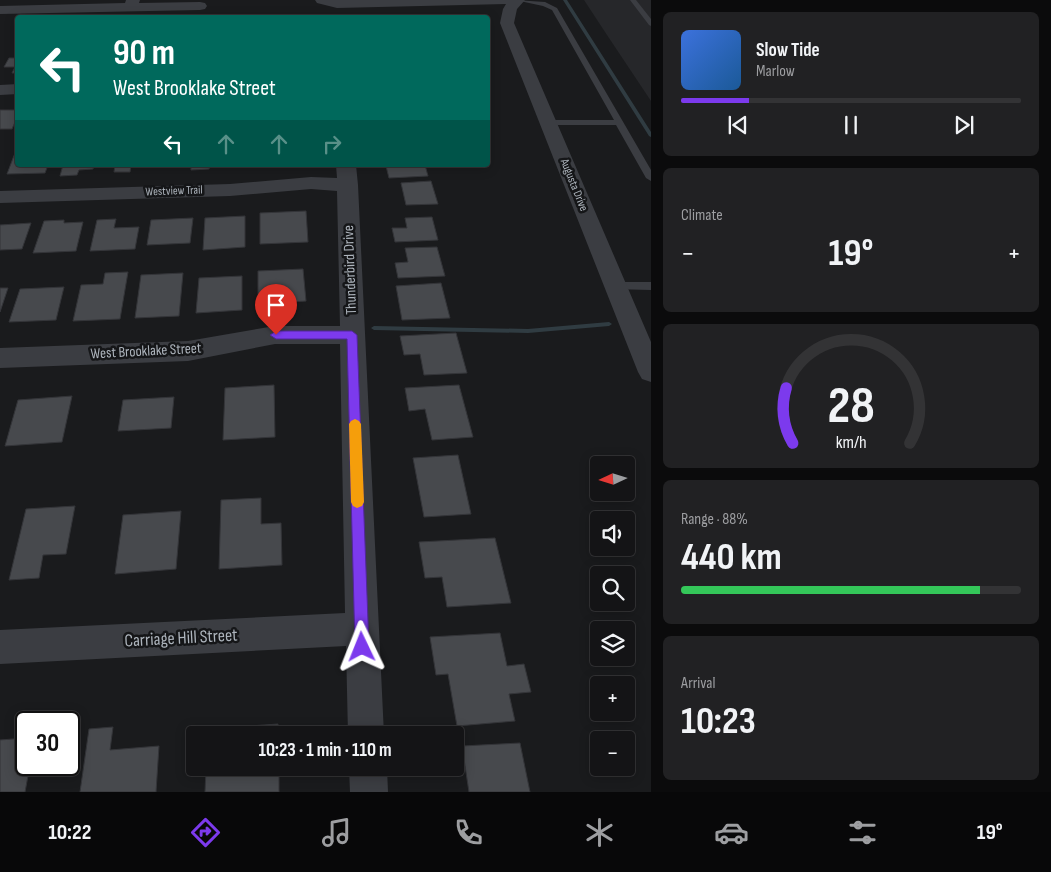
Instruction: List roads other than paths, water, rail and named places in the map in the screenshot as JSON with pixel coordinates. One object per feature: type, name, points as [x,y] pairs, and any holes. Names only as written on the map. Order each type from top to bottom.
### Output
[{"type":"street","points":[[4,0],[0,9],[132,3],[200,6]]},
{"type":"street","points":[[322,0],[337,4],[518,0]]},
{"type":"street","name":"Augusta Drive","points":[[518,0],[510,9],[507,23],[651,372]]},
{"type":"street","points":[[0,90],[15,89]]},
{"type":"street","name":"Westview Trail","points":[[0,196],[230,190],[312,183],[347,175]]},
{"type":"street","name":"Thunderbird Drive","points":[[347,175],[366,726]]},
{"type":"street","name":"West Brooklake Street","points":[[0,358],[188,351],[276,335],[352,335]]},
{"type":"street","name":"Carriage Hill Street","points":[[0,647],[361,629]]},
{"type":"street","points":[[368,776],[369,792]]},
{"type":"lane","points":[[518,0],[544,4],[555,9],[651,178]]},
{"type":"lane","points":[[633,0],[651,24]]},
{"type":"lane","points":[[640,9],[651,8]]},
{"type":"lane","points":[[548,123],[620,122]]},
{"type":"lane","points":[[616,286],[651,286]]},
{"type":"waterway","points":[[565,0],[651,136]]},
{"type":"waterway","points":[[374,328],[528,331],[609,324]]}]
